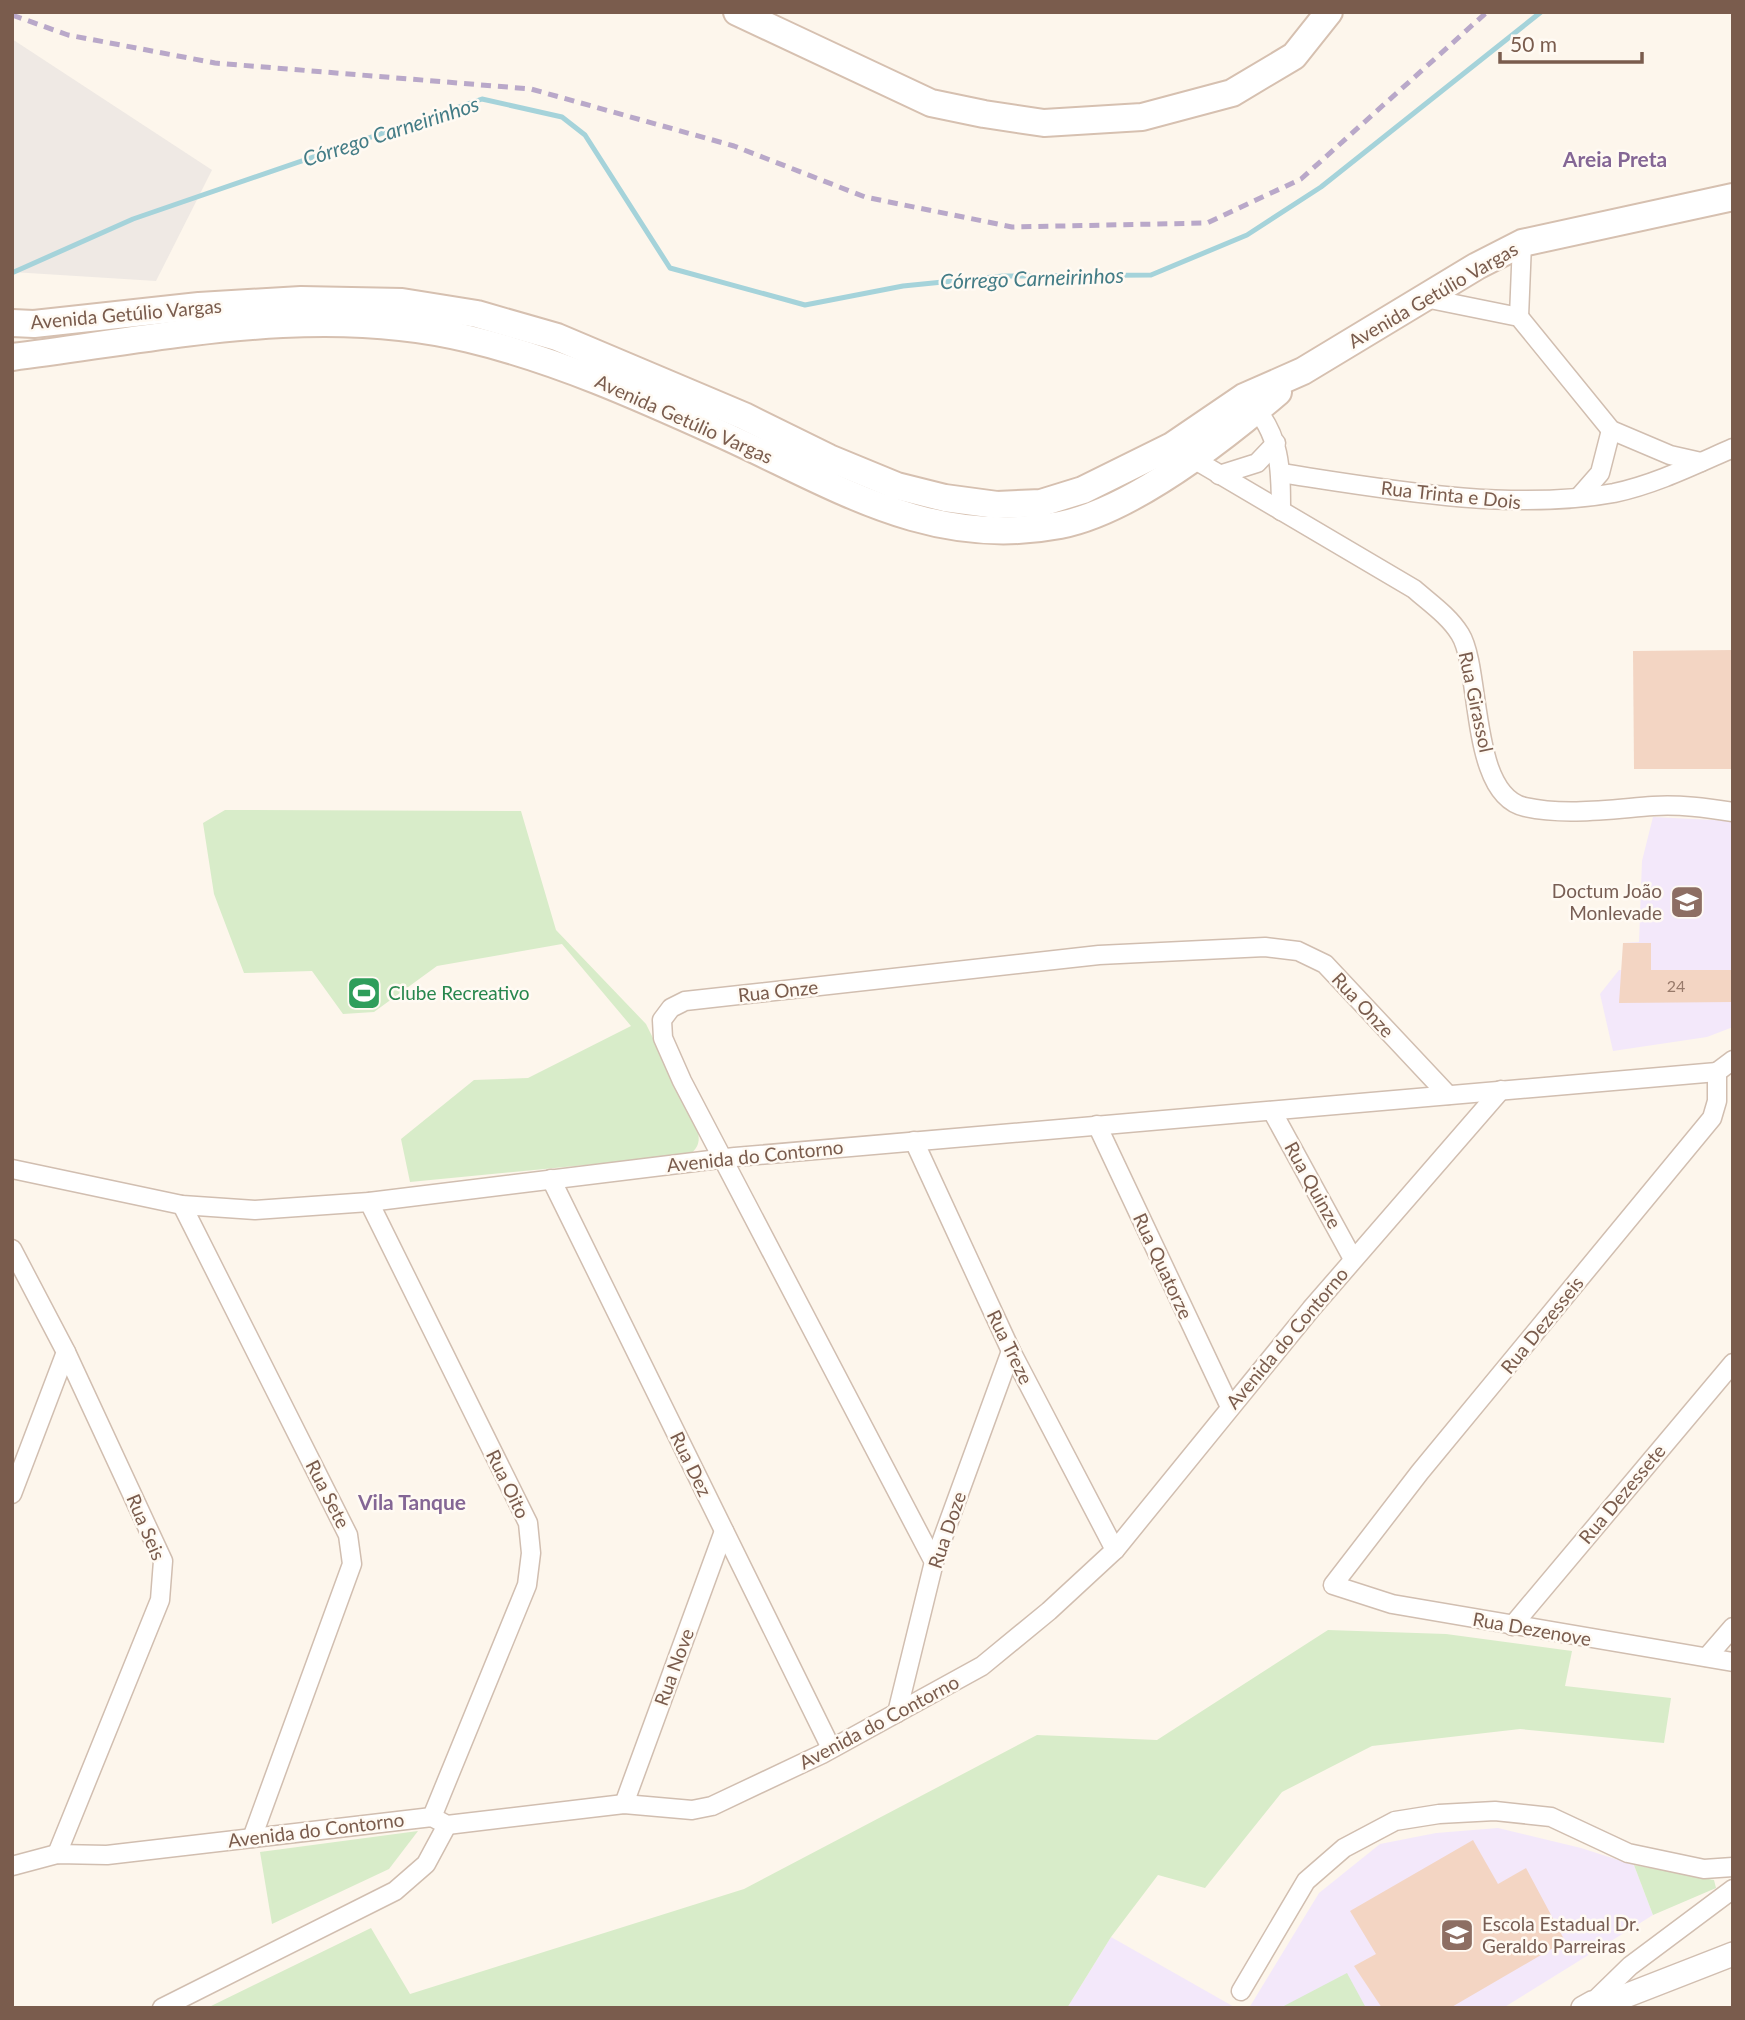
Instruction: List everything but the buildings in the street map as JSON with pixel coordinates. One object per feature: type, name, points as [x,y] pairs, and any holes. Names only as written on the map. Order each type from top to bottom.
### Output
[{"type":"main road","points":[[737,12],[931,103],[1044,123],[1142,117],[1232,93],[1294,56],[1329,12]]},
{"type":"main road","name":"Avenida Getúlio Vargas","points":[[12,357],[260,326],[327,321],[402,327],[469,339],[584,374],[824,469],[945,498],[997,505],[1041,503],[1183,453],[1250,404],[1303,370],[1477,266],[1522,243],[1733,197]]},
{"type":"main road","name":"Avenida Getúlio Vargas","points":[[12,323],[34,324],[199,306],[301,300],[402,302],[477,314],[557,337],[744,416],[824,469]]},
{"type":"street","points":[[1519,317],[1522,243]]},
{"type":"street","points":[[1426,298],[1519,317],[1611,430],[1670,455],[1701,462]]},
{"type":"street","points":[[1250,404],[1276,443],[1281,473],[1281,512]]},
{"type":"street","points":[[1579,496],[1600,473],[1611,430]]},
{"type":"street","points":[[1219,475],[1257,463],[1276,443]]},
{"type":"street","name":"Rua Trinta e Dois","points":[[1281,473],[1369,487],[1528,503],[1614,492],[1679,474],[1733,448]]},
{"type":"street","name":"Rua Girassol","points":[[1183,453],[1415,589],[1445,615],[1462,635],[1483,748],[1500,789],[1522,807],[1579,810],[1656,805],[1733,812]]},
{"type":"street","name":"Rua Onze","points":[[934,1562],[720,1158],[663,1038],[662,1020],[671,1009],[685,1001],[1099,955],[1265,947],[1298,951],[1325,964],[1447,1095]]},
{"type":"street","points":[[1733,1060],[1717,1072],[1733,1084]]},
{"type":"street","name":"Avenida do Contorno","points":[[12,1169],[182,1205],[256,1210],[369,1202],[720,1158],[1717,1072]]},
{"type":"street","name":"Rua Dezesseis","points":[[1333,1585],[1420,1472],[1712,1118],[1717,1101],[1717,1072]]},
{"type":"street","name":"Avenida do Contorno","points":[[12,1866],[57,1854],[107,1856],[252,1838],[624,1804],[692,1810],[712,1806],[831,1748],[982,1666],[1049,1611],[1115,1550],[1353,1259],[1501,1090]]},
{"type":"street","name":"Rua Quinze","points":[[1272,1111],[1353,1259]]},
{"type":"street","name":"Rua Quatorze","points":[[1097,1125],[1230,1407]]},
{"type":"street","name":"Rua Treze","points":[[914,1141],[1011,1351],[1115,1550]]},
{"type":"street","name":"Rua Dez","points":[[551,1179],[831,1748]]},
{"type":"street","name":"Rua Oito","points":[[162,2008],[395,1891],[426,1864],[527,1585],[531,1553],[528,1523],[369,1202]]},
{"type":"street","name":"Rua Sete","points":[[182,1205],[348,1535],[352,1564],[252,1838]]},
{"type":"street","name":"Rua Seis","points":[[12,1249],[65,1352],[163,1561],[164,1584],[160,1600],[57,1854]]},
{"type":"street","name":"Rua Doze","points":[[897,1713],[934,1562],[1011,1351]]},
{"type":"street","points":[[12,1494],[65,1352]]},
{"type":"street","name":"Rua Dezessete","points":[[1512,1626],[1733,1363]]},
{"type":"street","name":"Rua Nove","points":[[624,1804],[724,1531]]},
{"type":"street","name":"Rua Dezenove","points":[[1333,1585],[1392,1604],[1733,1662]]},
{"type":"street","points":[[1707,1657],[1733,1627]]},
{"type":"street","points":[[1241,1991],[1306,1881],[1344,1847],[1395,1821],[1439,1814],[1495,1811],[1551,1817],[1628,1853],[1704,1869],[1733,1867]]},
{"type":"street","points":[[1587,2005],[1630,1966],[1733,1889]]},
{"type":"street","points":[[1587,2005],[1617,2004],[1733,1955]]},
{"type":"shaded area","points":[[12,39],[212,170],[156,281],[12,272]]},
{"type":"shaded area","points":[[1653,817],[1733,821],[1733,1027],[1707,1037],[1613,1051],[1600,994],[1619,970],[1623,970],[1623,943],[1639,942],[1642,861]]},
{"type":"shaded area","name":"Escola Estadual Dr. Geraldo Parreiras","points":[[1498,1828],[1581,1848],[1634,1865],[1653,1915],[1503,2008],[1249,2008],[1319,1893],[1380,1844],[1436,1833]]},
{"type":"shaded area","points":[[1111,1937],[1236,2008],[1067,2008]]},
{"type":"green space","name":"Clube Recreativo","points":[[225,810],[521,811],[556,930],[646,1024],[696,1125],[699,1138],[696,1148],[689,1155],[410,1182],[401,1139],[474,1080],[528,1078],[631,1026],[562,944],[437,966],[374,1012],[343,1014],[312,971],[244,973],[214,894],[203,823]]},
{"type":"green space","points":[[1328,1630],[1446,1634],[1572,1651],[1565,1686],[1671,1698],[1664,1743],[1520,1729],[1372,1746],[1282,1792],[1205,1888],[1158,1875],[1111,1937],[1067,2008],[207,2008],[371,1928],[410,1994],[744,1889],[1037,1735],[1157,1740]]},
{"type":"green space","points":[[418,1831],[389,1869],[272,1924],[260,1852]]},
{"type":"green space","points":[[1634,1865],[1714,1880],[1716,1888],[1653,1915]]},
{"type":"green space","points":[[1347,1973],[1366,2008],[1280,2008]]},
{"type":"waterway","name":"Córrego Carneirinhos","points":[[14,272],[133,219],[482,99],[562,117],[585,135],[670,268],[805,305],[903,286],[1003,276],[1151,275],[1247,235],[1321,187],[1541,12]]},
{"type":"railway","points":[[12,15],[68,35],[215,63],[531,89],[734,146],[865,197],[1012,227],[1207,223],[1301,179],[1487,12]]},
{"type":"place","name":"Doctum João Monlevade","points":[[1687,902]]},
{"type":"place","name":"Clube Recreativo","points":[[364,993]]},
{"type":"place","name":"Escola Estadual Dr. Geraldo Parreiras","points":[[1457,1935]]},
{"type":"district","name":"Areia Preta","points":[[1615,160]]},
{"type":"district","name":"Vila Tanque","points":[[412,1503]]}]
